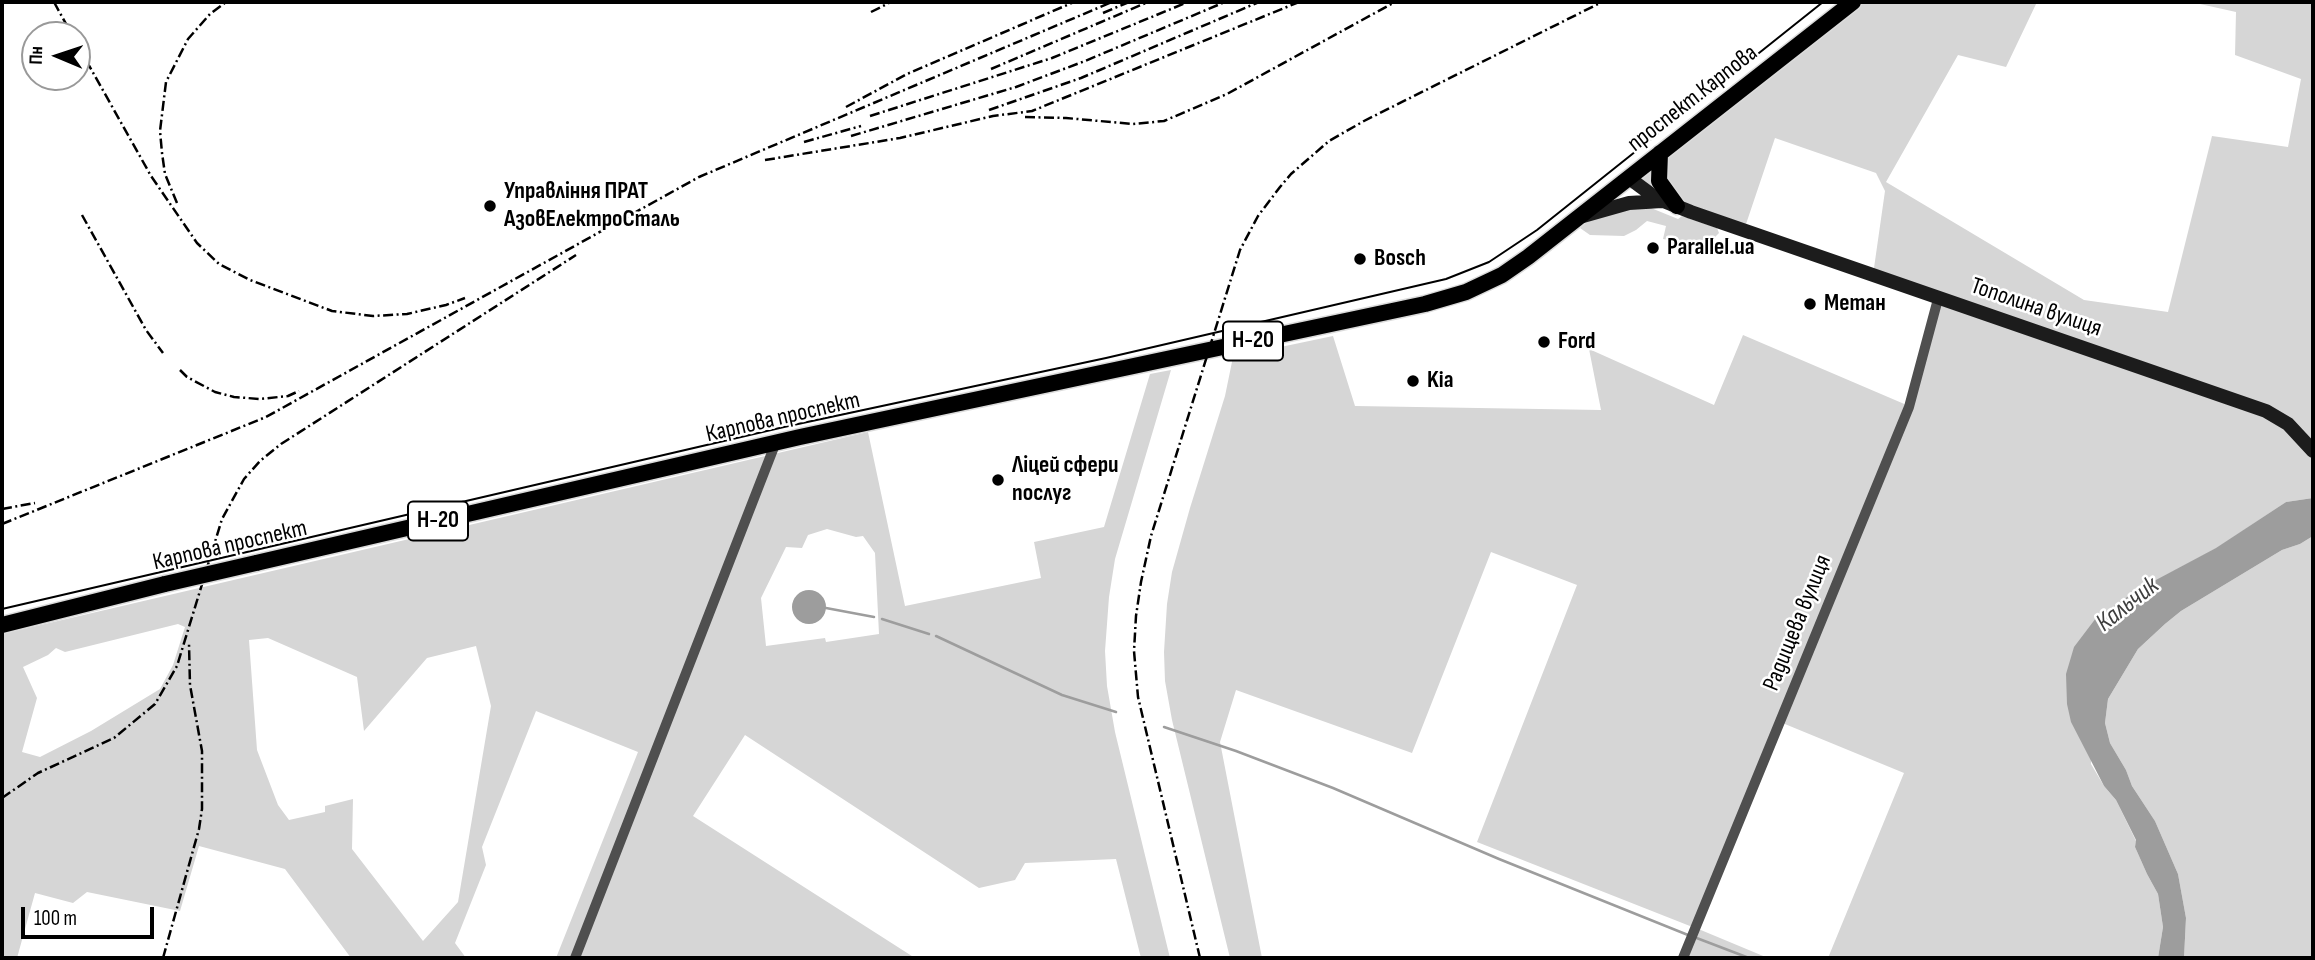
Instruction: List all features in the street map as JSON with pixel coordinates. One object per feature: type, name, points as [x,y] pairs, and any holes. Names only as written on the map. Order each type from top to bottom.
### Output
[{"type":"main road","name":"проспект Карпова","points":[[1561,232],[1853,2]]},
{"type":"main road","points":[[1660,153],[1659,181],[1670,204]]},
{"type":"main road","points":[[1629,178],[1643,190],[1670,204]]},
{"type":"main road","points":[[1579,217],[1629,204],[1670,204]]},
{"type":"main road","name":"Тополина вулиця","points":[[1670,204],[2266,411],[2288,424],[2309,446]]},
{"type":"main road","name":"Карпова проспект","points":[[2,625],[165,584],[776,442],[1435,302],[1466,292],[1502,275],[1561,232]]},
{"type":"street","name":"Радищева вулиця","points":[[1683,958],[1909,407],[1938,299]]},
{"type":"street","points":[[575,958],[776,442]]},
{"type":"shaded area","points":[[1863,2],[2037,2],[2006,67],[1958,55],[1886,182],[2084,300],[2168,312],[2212,136],[2288,147],[2301,79],[2235,55],[2236,12],[2191,2],[2313,2],[2313,498],[2286,502],[2217,548],[2140,589],[2097,618],[2091,764],[2116,800],[2158,894],[2163,927],[2158,958],[1828,958],[1904,773],[1780,722],[1696,928],[1768,958],[1683,958],[1695,928],[1477,842],[1577,585],[1491,552],[1412,753],[1236,690],[1220,742],[1262,958],[1230,958],[1172,720],[1165,681],[1164,652],[1172,572],[1225,396],[1233,357],[1333,336],[1355,406],[1601,410],[1589,349],[1714,405],[1743,335],[1909,406],[1938,299],[1873,275],[1885,191],[1876,173],[1775,138],[1744,230],[1630,188],[1663,158]]},
{"type":"shaded area","points":[[1629,207],[1651,208],[1678,219],[1682,216],[1717,228],[1719,233],[1712,240],[1687,243],[1663,239],[1666,226],[1647,221],[1624,236],[1590,235],[1580,228],[1592,218]]},
{"type":"shaded area","points":[[1171,370],[1115,559],[1105,651],[1107,686],[1115,732],[1170,958],[1141,958],[1116,859],[1025,863],[1015,880],[979,888],[745,735],[693,816],[915,958],[556,958],[638,752],[536,711],[482,847],[486,865],[455,943],[466,958],[351,958],[285,869],[199,846],[180,911],[87,892],[73,903],[35,893],[17,958],[2,958],[2,634],[868,432],[905,606],[1041,578],[1034,542],[1104,527],[1150,374]],"holes":[[[827,529],[856,537],[863,536],[875,553],[879,634],[826,642],[825,638],[766,646],[761,598],[786,547],[802,548],[808,535]],[[178,624],[185,627],[173,665],[160,689],[91,731],[40,757],[22,752],[37,698],[23,667],[56,648],[65,652]],[[268,638],[357,677],[364,731],[427,658],[476,646],[491,706],[458,902],[423,941],[352,849],[353,799],[325,806],[325,812],[289,820],[278,805],[257,750],[249,640]]]},
{"type":"shaded area","points":[[2313,536],[2313,958],[2184,958],[2186,918],[2178,874],[2155,821],[2132,786],[2110,743],[2105,723],[2108,699],[2138,649],[2181,611],[2282,550]]},
{"type":"water","name":"Кальчик","points":[[2313,498],[2313,536],[2282,550],[2181,611],[2138,649],[2108,699],[2105,723],[2110,743],[2132,786],[2155,821],[2178,874],[2186,918],[2184,958],[2158,958],[2163,927],[2158,894],[2116,800],[2104,786],[2071,722],[2067,704],[2066,674],[2074,647],[2096,618],[2139,589],[2216,548],[2286,502]]},
{"type":"water","points":[[809,590],[821,595],[826,607],[821,619],[809,624],[797,619],[792,607],[797,595]]},
{"type":"waterway","points":[[826,608],[874,617]]},
{"type":"waterway","points":[[882,619],[929,634]]},
{"type":"waterway","points":[[936,636],[1062,695],[1116,712]]},
{"type":"waterway","points":[[1164,727],[1333,788],[1688,935]]},
{"type":"waterway","points":[[1694,937],[1749,958]]},
{"type":"tram line","points":[[2,609],[784,427],[1106,358],[1446,279],[1489,262],[1537,230],[1823,2]]},
{"type":"railway","points":[[54,2],[64,21]]},
{"type":"railway","points":[[177,203],[165,174],[162,153],[160,131],[166,82],[188,39],[210,14],[226,2]]},
{"type":"railway","points":[[871,12],[891,2]]},
{"type":"railway","points":[[846,107],[907,74],[1074,2]]},
{"type":"railway","points":[[2,524],[266,417],[699,177],[1112,2]]},
{"type":"railway","points":[[1103,13],[1129,2]]},
{"type":"railway","points":[[991,69],[1148,2]]},
{"type":"railway","points":[[870,116],[1052,58],[1188,2]]},
{"type":"railway","points":[[851,136],[1016,87],[1225,2]]},
{"type":"railway","points":[[989,110],[1081,78],[1259,2]]},
{"type":"railway","points":[[765,160],[900,138],[993,116],[1032,111],[1299,2]]},
{"type":"railway","points":[[1025,117],[1133,124],[1164,121],[1227,94],[1395,2]]},
{"type":"railway","points":[[1200,958],[1138,697],[1134,651],[1141,582],[1151,536],[1240,250],[1258,216],[1280,187],[1329,141],[1602,2]]},
{"type":"railway","points":[[91,69],[151,176],[197,243],[219,264],[250,280],[332,311],[373,316],[407,314],[465,298]]},
{"type":"railway","points":[[804,142],[861,126]]},
{"type":"railway","points":[[82,215],[146,330],[163,353]]},
{"type":"railway","points":[[2,798],[38,773],[114,738],[155,704],[177,666],[222,519],[244,479],[260,461],[281,444],[576,255]]},
{"type":"railway","points":[[180,370],[187,377],[215,392],[234,397],[260,399],[288,396],[299,391]]},
{"type":"railway","points":[[2,509],[35,503]]},
{"type":"railway","points":[[163,958],[199,829],[202,809],[202,751],[190,685],[189,644]]},
{"type":"place","name":"Управління ПРАТ АзовЕлектроСталь","points":[[490,206]]},
{"type":"place","name":"Parallel.ua","points":[[1653,248]]},
{"type":"place","name":"Bosch","points":[[1360,259]]},
{"type":"place","name":"Метан","points":[[1810,304]]},
{"type":"place","name":"Ford","points":[[1544,342]]},
{"type":"place","name":"Kia","points":[[1413,381]]},
{"type":"place","name":"Ліцей сфери послуг","points":[[998,480]]}]
